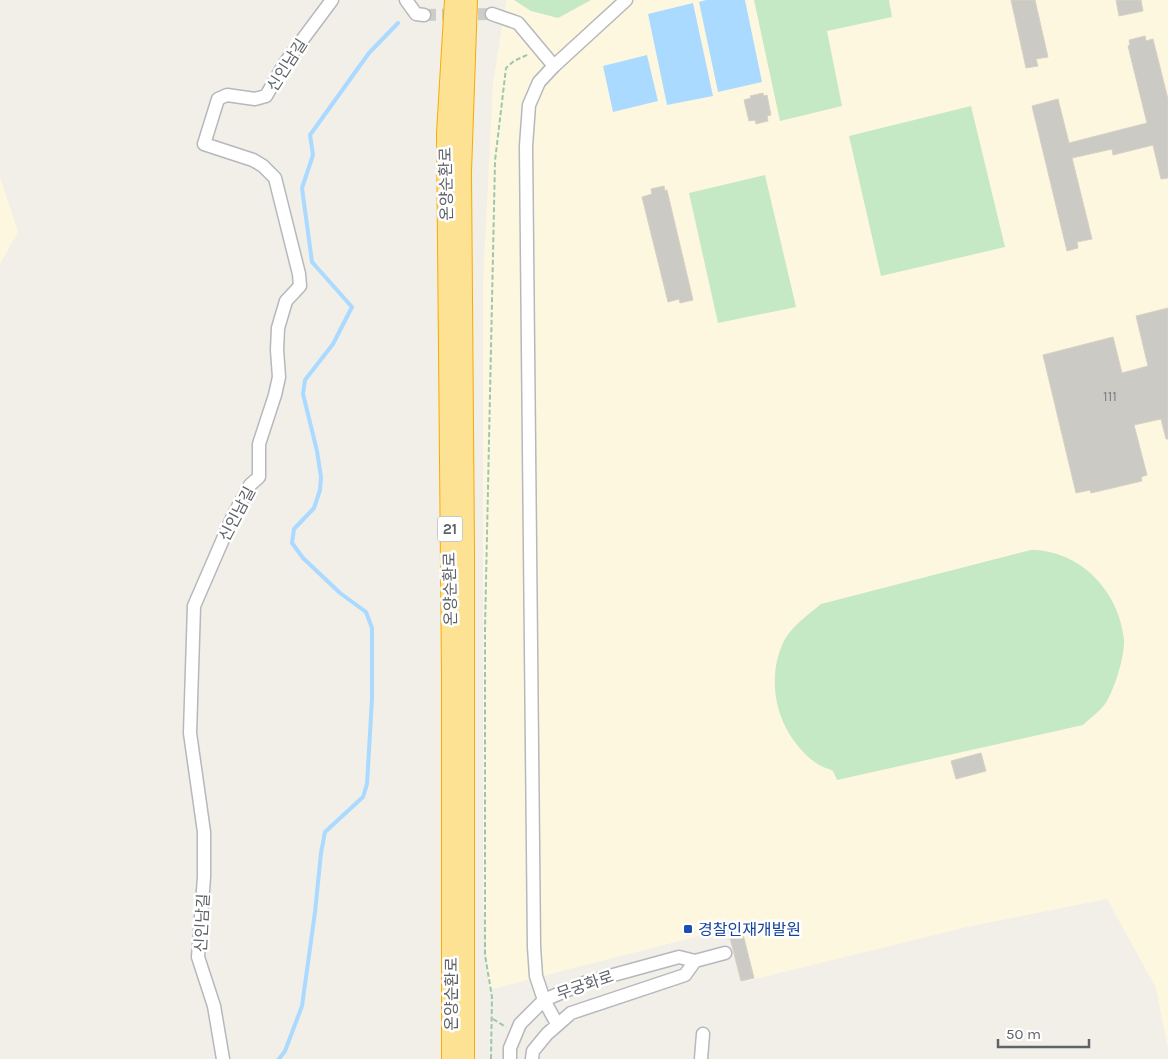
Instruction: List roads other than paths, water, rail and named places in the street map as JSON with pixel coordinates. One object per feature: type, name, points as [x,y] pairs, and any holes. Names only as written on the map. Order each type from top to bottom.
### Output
[{"type":"highway","name":"온양순환로","points":[[451,1059],[451,676],[446,133],[454,0]]},
{"type":"highway","name":"온양순환로","points":[[465,1059],[465,541],[462,172],[468,0]]},
{"type":"street","name":"신인남길","points":[[223,1059],[214,1006],[198,957],[203,912],[204,832],[190,732],[194,606],[233,516],[250,485],[259,477],[259,444],[276,395],[278,328],[286,302],[300,286],[300,274],[275,178],[263,166],[253,160],[204,144],[218,99],[227,95],[255,99],[266,96],[285,63],[332,0]]},
{"type":"street","points":[[406,0],[416,14],[424,15]]},
{"type":"street","points":[[557,1024],[544,1000],[536,976],[534,947],[526,164],[529,105],[539,82],[626,0]]},
{"type":"street","points":[[492,14],[518,23],[554,66]]},
{"type":"street","name":"무궁화로","points":[[510,1059],[510,1048],[520,1024],[544,1000],[584,984],[679,957],[695,961],[725,953]]},
{"type":"street","name":"무궁화로","points":[[532,1059],[533,1051],[557,1024],[571,1014],[685,975],[695,961]]},
{"type":"street","points":[[702,1059],[703,1034]]},
{"type":"water","points":[[706,0],[745,0],[762,82],[718,92],[699,2]]},
{"type":"water","points":[[693,3],[713,96],[667,105],[648,14]]},
{"type":"water","points":[[647,55],[658,101],[613,112],[603,66]]},
{"type":"waterway","points":[[279,1059],[285,1051],[302,1006],[325,832],[363,797],[367,784],[372,699],[372,628],[366,612],[340,593],[303,558],[292,543],[294,529],[314,508],[320,490],[321,477],[317,451],[303,394],[305,380],[333,344],[352,307],[312,262],[302,188],[313,155],[310,135],[369,53],[398,23]]},
{"type":"tunnel","points":[[424,15],[492,14]]},
{"type":"place","name":"경찰인재개발원","points":[[688,929]]}]
